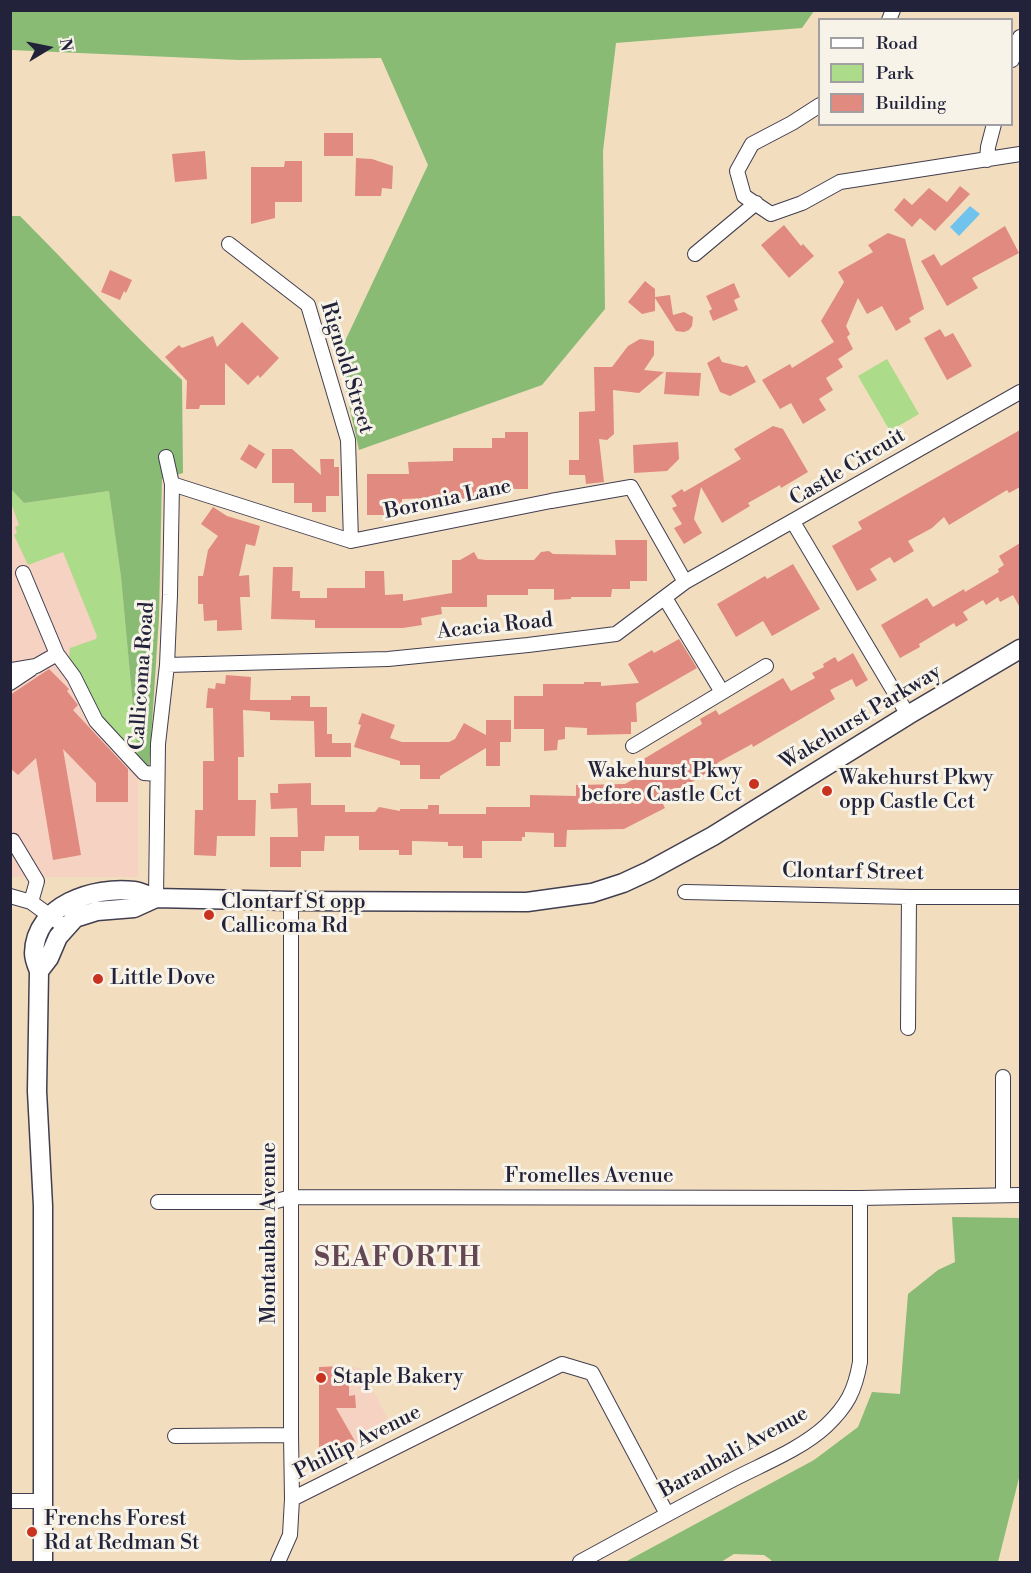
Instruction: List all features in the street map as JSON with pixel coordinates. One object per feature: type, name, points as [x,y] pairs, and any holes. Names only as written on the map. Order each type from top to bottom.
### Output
[{"type":"main road","name":"Wakehurst Parkway","points":[[291,902],[527,902],[592,893],[623,883],[713,836],[908,715],[1020,649]]},
{"type":"main road","points":[[43,1563],[43,1206],[37,1091],[39,971],[34,954],[37,937],[50,915],[73,900],[94,894],[135,891],[156,898],[291,902]]},
{"type":"main road","points":[[39,971],[49,958],[52,947],[65,927],[75,918],[106,909],[134,908],[156,898]]},
{"type":"street","points":[[1013,55],[1020,37]]},
{"type":"street","points":[[818,106],[792,123],[752,144],[737,171],[744,196],[771,214],[802,203],[840,182],[1020,154]]},
{"type":"street","points":[[987,160],[993,126]]},
{"type":"street","points":[[695,254],[756,204]]},
{"type":"street","name":"Rignold Street","points":[[229,244],[308,305],[348,441],[351,541]]},
{"type":"street","name":"Castle Circuit","points":[[908,715],[793,522],[1020,392]]},
{"type":"street","name":"Callicoma Road","points":[[156,898],[158,744],[167,665],[172,484],[166,457]]},
{"type":"street","name":"Boronia Lane","points":[[172,484],[351,541],[631,487],[685,582]]},
{"type":"street","name":"Acacia Road","points":[[167,665],[388,659],[616,634],[685,582],[793,522]]},
{"type":"street","points":[[23,573],[56,652],[74,677],[96,721],[144,773],[157,774]]},
{"type":"street","points":[[665,598],[722,692]]},
{"type":"street","points":[[11,676],[36,666],[56,652]]},
{"type":"street","points":[[633,746],[766,666]]},
{"type":"street","points":[[11,838],[37,881],[32,902]]},
{"type":"street","name":"Clontarf Street","points":[[685,892],[1020,897]]},
{"type":"street","points":[[10,896],[32,902],[65,927]]},
{"type":"street","points":[[908,1028],[909,897]]},
{"type":"street","name":"Montauban Avenue","points":[[278,1563],[290,1535],[292,1500],[291,902]]},
{"type":"street","points":[[1003,1077],[1003,1194]]},
{"type":"street","name":"Fromelles Avenue","points":[[158,1202],[273,1202],[291,1197],[860,1198],[1020,1194]]},
{"type":"street","name":"Baranbali Avenue","points":[[580,1563],[800,1444],[825,1427],[844,1406],[855,1387],[860,1362],[860,1198]]},
{"type":"street","name":"Phillip Avenue","points":[[292,1500],[562,1364],[591,1373],[667,1514]]},
{"type":"street","points":[[175,1436],[291,1435]]},
{"type":"street","points":[[10,1501],[43,1501]]},
{"type":"shaded area","points":[[11,472],[138,484],[138,877],[11,877]]},
{"type":"shaded area","points":[[319,1367],[362,1369],[388,1419],[385,1427],[328,1458],[319,1453]]},
{"type":"green space","points":[[11,10],[814,11],[802,28],[616,43],[603,151],[605,309],[542,385],[359,450],[338,356],[428,165],[381,58],[239,60],[11,50]]},
{"type":"green space","points":[[11,216],[20,216],[182,380],[183,473],[162,479],[159,617],[149,769],[138,760],[121,577],[109,491],[24,503],[11,489]]},
{"type":"green space","points":[[887,359],[919,414],[890,431],[858,376]]},
{"type":"green space","points":[[11,489],[24,503],[109,491],[121,577],[138,760],[105,723],[81,674],[69,657],[70,648],[96,639],[97,636],[63,552],[28,565],[14,535],[17,533],[15,527],[19,525],[11,503]]},
{"type":"green space","points":[[952,1217],[1020,1218],[1020,1474],[998,1562],[772,1562],[764,1555],[734,1554],[721,1562],[627,1562],[814,1460],[858,1427],[872,1392],[900,1394],[908,1294],[938,1270],[955,1262]]},
{"type":"water","points":[[970,206],[980,214],[959,236],[950,227]]},
{"type":"building","points":[[324,133],[353,133],[353,156],[324,156]]},
{"type":"building","points":[[205,151],[207,179],[175,182],[172,154]]},
{"type":"building","points":[[356,158],[372,159],[393,166],[392,189],[382,188],[381,196],[355,196]]},
{"type":"building","points":[[285,161],[302,161],[302,202],[275,202],[275,218],[251,224],[251,167],[284,167]]},
{"type":"building","points":[[960,186],[970,194],[935,231],[920,218],[912,227],[894,210],[904,198],[912,205],[929,188],[947,202]]},
{"type":"building","points":[[784,225],[801,246],[803,244],[814,256],[789,278],[761,245]]},
{"type":"building","points":[[1005,226],[1019,253],[972,278],[978,288],[947,306],[921,261],[934,254],[941,266]]},
{"type":"building","points":[[888,233],[905,239],[924,309],[909,318],[911,322],[896,331],[882,306],[867,314],[858,298],[846,326],[850,334],[847,337],[853,349],[838,359],[843,367],[826,378],[833,390],[819,399],[826,410],[803,424],[791,403],[780,409],[762,380],[790,364],[792,368],[834,342],[821,321],[844,282],[838,272],[873,252],[868,245]]},
{"type":"building","points":[[110,270],[132,280],[120,300],[101,292]]},
{"type":"building","points":[[645,281],[655,289],[655,297],[670,295],[673,315],[684,312],[693,317],[689,330],[676,331],[655,298],[655,311],[642,314],[628,302]]},
{"type":"building","points":[[734,283],[740,297],[734,300],[738,310],[713,321],[709,311],[712,309],[706,296]]},
{"type":"building","points":[[242,322],[279,358],[260,378],[258,375],[248,385],[225,363],[225,405],[200,405],[199,409],[186,409],[187,381],[165,357],[179,345],[182,348],[213,336],[217,347]]},
{"type":"building","points":[[940,329],[945,337],[953,333],[972,366],[947,380],[924,338]]},
{"type":"building","points":[[640,339],[654,341],[654,355],[644,370],[664,372],[639,393],[613,390],[614,434],[607,440],[599,439],[604,482],[586,484],[585,475],[569,475],[569,460],[579,460],[579,412],[595,411],[594,367],[612,367],[628,346]]},
{"type":"building","points":[[719,356],[722,362],[743,367],[747,365],[756,382],[730,396],[720,392],[707,363]]},
{"type":"building","points":[[666,372],[701,373],[699,396],[664,394]]},
{"type":"building","points":[[773,426],[783,429],[808,472],[781,488],[780,485],[748,503],[750,506],[722,523],[701,487],[694,519],[702,533],[684,544],[674,528],[682,524],[672,508],[677,506],[671,496],[682,489],[684,492],[741,459],[734,449]]},
{"type":"building","points":[[1020,430],[1020,487],[1009,493],[1007,490],[949,525],[944,517],[932,528],[908,541],[914,551],[894,563],[890,557],[870,569],[877,580],[857,591],[832,546],[862,529],[858,522]]},
{"type":"building","points":[[505,432],[528,432],[528,489],[487,492],[488,499],[457,499],[457,497],[402,499],[402,515],[367,515],[367,474],[409,474],[408,462],[453,461],[453,448],[492,448],[492,438],[505,438]]},
{"type":"building","points":[[678,442],[679,459],[667,471],[634,473],[633,445]]},
{"type":"building","points":[[249,444],[265,454],[256,469],[240,459]]},
{"type":"building","points":[[272,449],[292,449],[321,475],[320,459],[334,459],[334,467],[339,467],[339,496],[326,496],[326,512],[312,512],[312,503],[294,503],[294,483],[272,483]]},
{"type":"building","points":[[213,507],[227,516],[260,526],[255,546],[246,544],[239,576],[249,575],[250,597],[240,597],[242,630],[217,631],[217,620],[204,621],[203,604],[198,604],[198,576],[203,576],[208,550],[218,536],[201,524]]},
{"type":"building","points":[[615,540],[647,540],[647,581],[630,581],[630,589],[612,589],[611,597],[571,597],[571,599],[554,600],[554,589],[528,589],[528,595],[487,595],[487,607],[441,607],[442,614],[421,618],[422,625],[403,628],[315,628],[315,620],[271,619],[273,567],[293,567],[292,591],[300,591],[300,598],[327,598],[327,588],[365,588],[365,571],[384,571],[385,595],[403,594],[403,601],[452,593],[452,560],[460,560],[474,552],[478,559],[486,560],[534,560],[541,552],[549,551],[553,554],[616,555]]},
{"type":"building","points":[[1020,543],[1020,608],[1013,595],[1000,602],[998,597],[986,605],[983,600],[963,612],[968,620],[956,627],[954,623],[900,658],[881,625],[927,598],[933,607],[999,572],[998,569],[1004,565],[999,556]]},
{"type":"building","points":[[793,564],[820,609],[772,636],[763,621],[736,637],[717,604],[765,576],[767,579]]},
{"type":"building","points":[[679,639],[697,668],[636,703],[637,722],[631,722],[631,734],[587,735],[587,728],[565,727],[565,739],[558,740],[557,750],[544,751],[544,729],[514,729],[514,696],[543,696],[543,684],[601,682],[601,686],[639,683],[628,664],[652,650],[654,653]]},
{"type":"building","points":[[853,653],[868,680],[856,687],[852,679],[830,690],[835,699],[753,747],[752,744],[717,763],[719,766],[661,800],[665,808],[624,829],[567,830],[566,847],[554,847],[554,833],[525,832],[522,841],[482,841],[482,858],[463,858],[463,846],[448,846],[448,842],[412,841],[412,855],[399,855],[399,850],[359,850],[359,836],[325,836],[324,851],[301,851],[301,867],[270,867],[270,837],[298,837],[297,808],[271,809],[270,793],[278,793],[278,784],[311,783],[311,805],[345,805],[345,812],[375,812],[379,807],[400,811],[400,809],[428,809],[428,805],[439,805],[439,814],[486,814],[486,807],[530,807],[530,795],[576,796],[576,785],[625,784],[648,771],[642,760],[702,724],[700,719],[716,710],[719,715],[783,678],[791,691],[815,678],[812,673],[824,667],[823,664],[835,657],[838,662]]},
{"type":"building","points":[[49,669],[69,689],[67,691],[78,705],[73,710],[128,769],[128,802],[96,802],[96,783],[63,749],[81,855],[53,860],[36,758],[18,775],[10,768],[10,695]]},
{"type":"building","points":[[226,675],[251,677],[250,700],[291,700],[291,696],[310,696],[310,707],[327,707],[327,734],[332,734],[332,743],[351,743],[351,757],[315,757],[314,721],[270,720],[270,712],[243,710],[244,757],[238,757],[238,800],[256,800],[255,836],[217,836],[216,856],[194,855],[195,810],[203,810],[203,761],[214,761],[213,708],[206,708],[208,688],[215,689],[216,683],[225,684]]},
{"type":"building","points":[[362,713],[395,725],[390,738],[402,742],[449,742],[455,739],[464,723],[486,735],[486,720],[511,720],[511,742],[500,742],[500,766],[486,766],[486,748],[440,776],[440,779],[420,779],[420,765],[400,765],[400,761],[354,747]]},
{"type":"building","points":[[344,1366],[344,1383],[349,1383],[349,1396],[355,1395],[356,1408],[336,1408],[356,1443],[328,1458],[319,1453],[319,1367]]},
{"type":"place","name":"Wakehurst Pkwy before Castle Cct","points":[[754,784]]},
{"type":"place","name":"Wakehurst Pkwy opp Castle Cct","points":[[827,791]]},
{"type":"place","name":"Clontarf St opp Callicoma Rd","points":[[209,915]]},
{"type":"place","name":"Little Dove","points":[[98,979]]},
{"type":"place","name":"Staple Bakery","points":[[321,1378]]},
{"type":"place","name":"Frenchs Forest Rd at Redman St","points":[[32,1532]]},
{"type":"district","name":"SEAFORTH","points":[[398,1260]]}]
